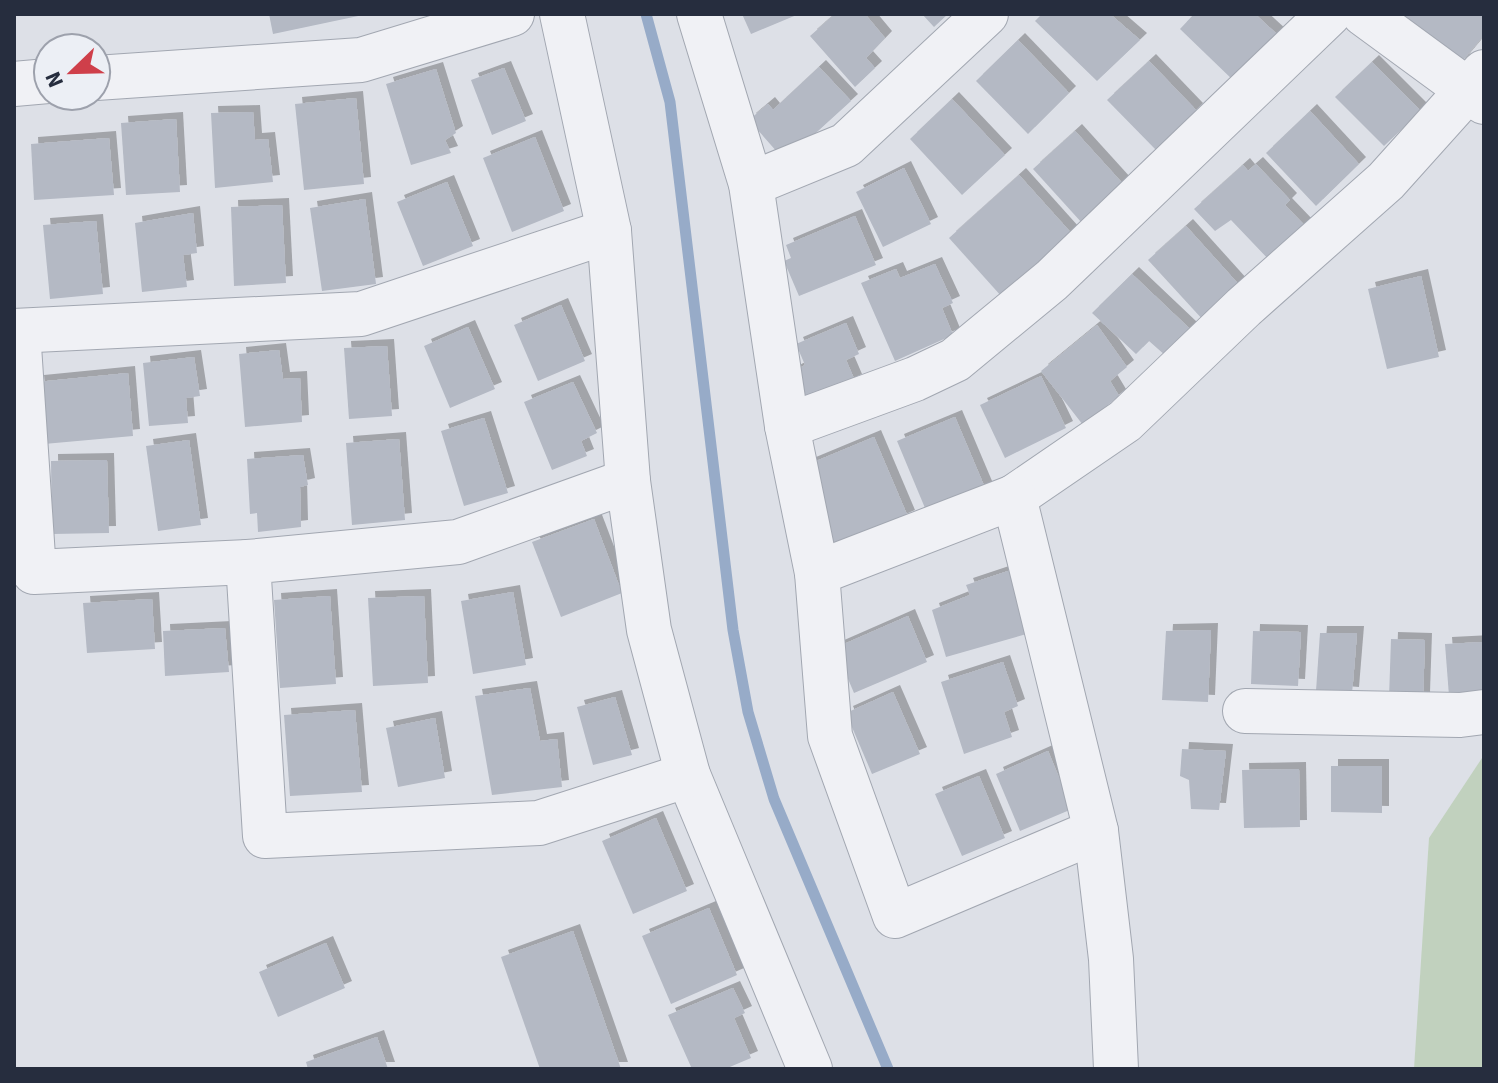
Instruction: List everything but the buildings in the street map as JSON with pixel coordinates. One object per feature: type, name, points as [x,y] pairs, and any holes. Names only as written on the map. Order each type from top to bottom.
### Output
[{"type":"street","points":[[112,77],[361,60],[512,14]]},
{"type":"street","points":[[562,14],[609,231],[628,481],[649,630],[688,775],[810,1069]]},
{"type":"street","points":[[699,14],[751,184],[787,426],[817,573],[830,736],[895,916],[1096,831]]},
{"type":"street","points":[[751,184],[846,145],[986,14]]},
{"type":"street","points":[[787,426],[915,379],[955,360],[1052,280],[1329,14]]},
{"type":"street","points":[[817,573],[1014,497],[1125,421],[1386,181],[1479,88],[1364,14]]},
{"type":"street","points":[[609,231],[361,314],[16,331],[34,572],[248,562],[458,542],[628,481]]},
{"type":"street","points":[[1014,497],[1096,831],[1111,959],[1116,1069]]},
{"type":"street","points":[[248,562],[265,836],[539,823],[688,775]]},
{"type":"street","points":[[1245,711],[1460,715],[1484,712]]},
{"type":"green space","points":[[1484,755],[1484,1069],[1414,1069],[1429,838]]},
{"type":"waterway","points":[[646,14],[670,102],[733,630],[748,712],[774,799],[888,1069]]}]
